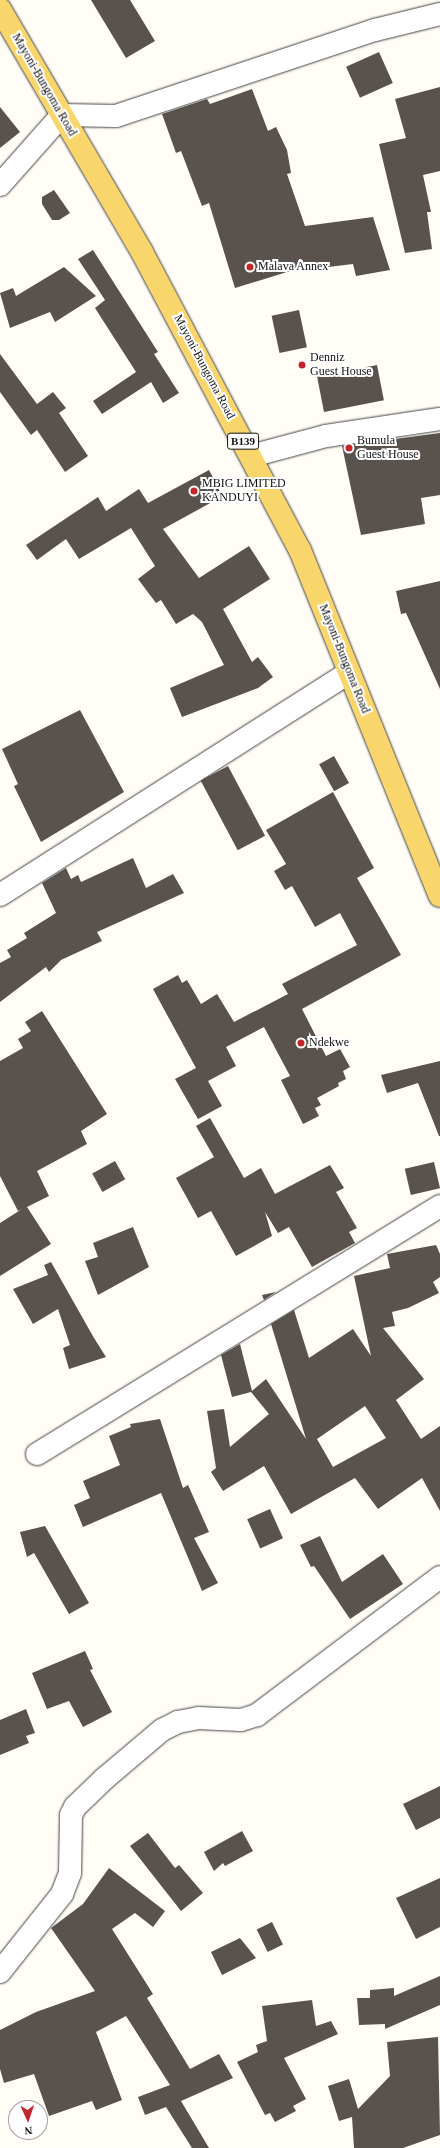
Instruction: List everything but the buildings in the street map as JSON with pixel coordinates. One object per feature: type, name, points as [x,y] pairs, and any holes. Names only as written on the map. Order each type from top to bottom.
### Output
[{"type":"main road","name":"Mayoni-Bungoma Road","points":[[0,9],[142,252],[300,550],[440,896]]},
{"type":"street","points":[[0,185],[62,115],[116,116],[375,30],[440,14]]},
{"type":"street","points":[[251,456],[326,436],[440,419]]},
{"type":"street","points":[[0,895],[349,672]]},
{"type":"street","points":[[37,1454],[440,1206]]},
{"type":"street","points":[[0,1972],[62,1894],[70,1873],[71,1815],[75,1807],[104,1779],[162,1730],[178,1722],[198,1718],[241,1720],[256,1715],[440,1577]]},
{"type":"place","name":"Malava Annex","points":[[250,267]]},
{"type":"place","name":"Denniz Guest House","points":[[302,365]]},
{"type":"place","name":"Bumula Guest House","points":[[349,448]]},
{"type":"place","name":"MBIG LIMITED KANDUYI","points":[[194,491]]},
{"type":"place","name":"Ndekwe","points":[[301,1043]]}]
